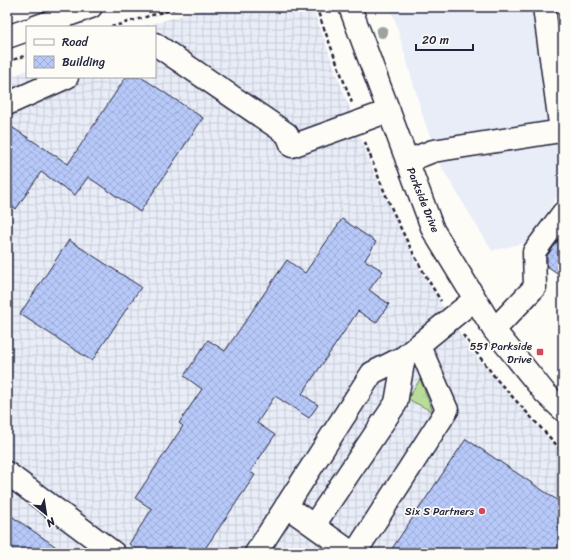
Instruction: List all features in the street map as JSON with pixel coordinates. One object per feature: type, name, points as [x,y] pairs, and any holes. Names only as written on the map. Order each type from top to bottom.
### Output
[{"type":"street","points":[[38,26],[91,7]]},
{"type":"street","name":"Parkside Drive","points":[[350,7],[433,230],[494,330],[545,393],[563,410]]},
{"type":"street","points":[[407,160],[433,151],[561,131],[561,115],[544,7]]},
{"type":"street","points":[[7,37],[26,30]]},
{"type":"street","points":[[156,45],[287,134],[292,146],[389,111]]},
{"type":"street","points":[[7,104],[65,78]]},
{"type":"street","points":[[494,330],[535,287],[534,252],[562,216]]},
{"type":"street","points":[[256,553],[372,373],[412,351],[475,299]]},
{"type":"street","points":[[314,525],[396,403],[412,351]]},
{"type":"street","points":[[286,506],[354,553],[447,410],[412,351]]},
{"type":"street","points":[[7,473],[114,553]]},
{"type":"path","points":[[7,11],[17,7]]},
{"type":"path","points":[[114,26],[180,7]]},
{"type":"path","points":[[316,7],[350,100],[360,121]]},
{"type":"path","points":[[7,62],[26,55]]},
{"type":"shaded area","points":[[210,7],[312,7],[371,166],[416,263],[471,351],[563,455],[563,553],[7,553],[7,79],[26,70],[26,78],[156,78],[156,26],[145,26]]},
{"type":"shaded area","points":[[388,7],[563,7],[563,188],[527,242],[492,251],[442,168],[424,120],[394,17]]},
{"type":"green space","points":[[420,379],[433,412],[408,399]]},
{"type":"building","points":[[125,78],[143,78],[203,118],[140,212],[88,177],[75,195],[41,172],[16,209],[7,203],[7,124],[68,164]]},
{"type":"building","points":[[342,219],[376,242],[365,260],[383,271],[369,290],[389,304],[376,323],[358,311],[302,394],[318,405],[309,418],[275,396],[257,423],[275,435],[250,472],[255,475],[202,553],[142,553],[129,544],[152,509],[135,498],[183,426],[179,423],[202,389],[184,376],[208,340],[225,351],[287,260],[305,273]]},
{"type":"building","points":[[563,234],[563,277],[547,266],[547,256]]},
{"type":"building","points":[[69,240],[141,287],[92,361],[20,314]]},
{"type":"building","points":[[466,439],[563,504],[563,553],[389,553]]},
{"type":"building","points":[[7,513],[65,553],[7,553]]},
{"type":"place","name":"551 Parkside Drive","points":[[540,352]]},
{"type":"place","name":"Six S Partners","points":[[482,511]]}]
